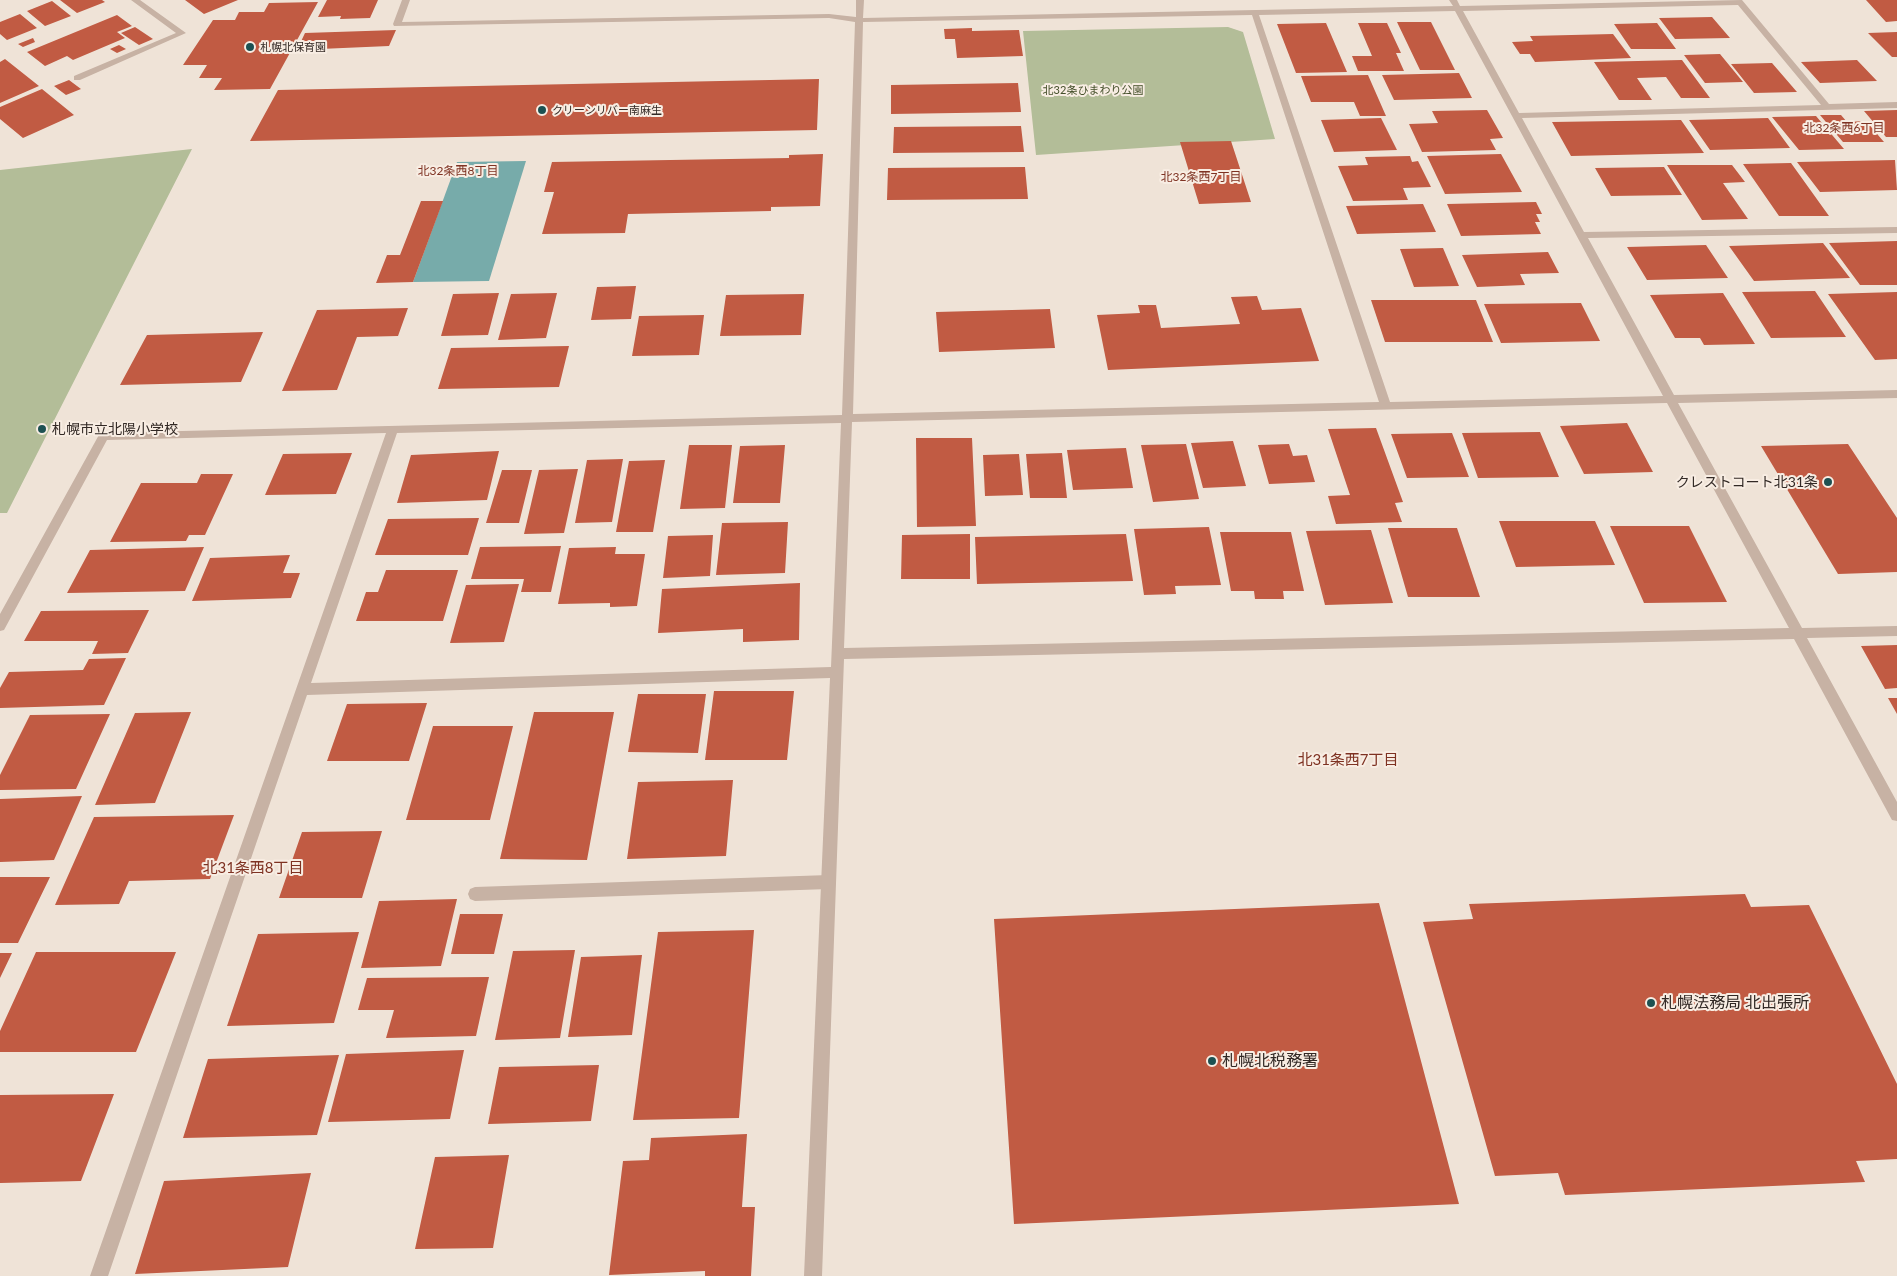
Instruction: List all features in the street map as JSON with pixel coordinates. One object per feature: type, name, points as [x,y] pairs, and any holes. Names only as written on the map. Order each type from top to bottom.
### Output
[{"type":"street","points":[[78,78],[182,34],[135,0]]},
{"type":"street","points":[[406,0],[397,24],[829,16],[860,20],[1254,12],[1456,5],[1739,2],[1827,107]]},
{"type":"street","points":[[813,1276],[847,419],[860,0]]},
{"type":"street","points":[[1456,5],[1897,815]]},
{"type":"street","points":[[1254,12],[1386,406]]},
{"type":"street","points":[[1516,116],[1897,105]]},
{"type":"street","points":[[1582,235],[1897,230]]},
{"type":"street","points":[[0,626],[104,436],[1897,394]]},
{"type":"street","points":[[99,1276],[393,429]]},
{"type":"street","points":[[838,654],[1799,635],[1897,631]]},
{"type":"street","points":[[304,689],[837,672]]},
{"type":"street","points":[[475,894],[829,882]]},
{"type":"green space","name":"北32条ひまわり公園","points":[[1228,27],[1243,32],[1275,139],[1036,155],[1023,31]]},
{"type":"green space","points":[[192,149],[7,513],[0,513],[0,170]]},
{"type":"water","points":[[526,161],[489,281],[413,282],[457,162]]},
{"type":"building","points":[[60,0],[102,0],[105,2],[77,13]]},
{"type":"building","points":[[185,0],[238,0],[204,14]]},
{"type":"building","points":[[327,0],[378,0],[370,18],[340,19],[341,16],[318,17]]},
{"type":"building","points":[[1866,0],[1897,0],[1897,21],[1886,22]]},
{"type":"building","points":[[52,1],[71,16],[45,26],[27,11]]},
{"type":"building","points":[[318,2],[270,89],[214,90],[222,78],[199,78],[207,65],[183,65],[213,20],[235,20],[239,12],[264,12],[269,3]]},
{"type":"building","points":[[20,14],[37,28],[7,40],[0,34],[0,22]]},
{"type":"building","points":[[117,15],[132,26],[117,32],[125,38],[73,60],[67,56],[45,66],[27,52]]},
{"type":"building","points":[[1712,17],[1730,38],[1675,39],[1659,18]]},
{"type":"building","points":[[1397,22],[1431,22],[1455,70],[1420,70]]},
{"type":"building","points":[[1326,23],[1347,72],[1296,73],[1277,24]]},
{"type":"building","points":[[1358,23],[1387,23],[1401,53],[1396,53],[1404,71],[1358,71],[1352,56],[1372,56]]},
{"type":"building","points":[[1657,23],[1676,49],[1631,49],[1614,24]]},
{"type":"building","points":[[135,27],[153,39],[139,45],[121,33]]},
{"type":"building","points":[[972,28],[972,31],[1019,30],[1023,56],[957,58],[955,39],[945,39],[944,29]]},
{"type":"building","points":[[396,30],[389,46],[297,50],[305,33]]},
{"type":"building","points":[[1897,32],[1897,57],[1892,57],[1868,33]]},
{"type":"building","points":[[1613,34],[1631,58],[1535,62],[1530,54],[1520,54],[1512,42],[1533,41],[1530,36]]},
{"type":"building","points":[[33,38],[35,42],[23,47],[18,44]]},
{"type":"building","points":[[119,45],[126,49],[117,53],[110,49]]},
{"type":"building","points":[[1720,54],[1743,82],[1705,83],[1684,55]]},
{"type":"building","points":[[5,59],[39,86],[0,103],[0,62]]},
{"type":"building","points":[[1682,60],[1710,98],[1681,98],[1666,77],[1637,78],[1652,100],[1619,100],[1594,62]]},
{"type":"building","points":[[1857,60],[1877,81],[1820,83],[1801,62]]},
{"type":"building","points":[[1772,63],[1797,92],[1754,93],[1731,64]]},
{"type":"building","points":[[1459,73],[1472,98],[1394,100],[1382,75]]},
{"type":"building","points":[[1368,75],[1386,116],[1360,116],[1354,102],[1311,102],[1301,76]]},
{"type":"building","name":"クリーンリバー南麻生","points":[[819,79],[817,130],[250,141],[278,90]]},
{"type":"building","points":[[69,80],[81,89],[66,95],[54,86]]},
{"type":"building","points":[[1018,83],[1021,112],[891,114],[891,85]]},
{"type":"building","points":[[42,89],[74,115],[23,138],[0,119],[0,107]]},
{"type":"building","points":[[1487,110],[1503,138],[1490,139],[1496,150],[1422,152],[1409,124],[1438,123],[1432,111]]},
{"type":"building","points":[[1897,110],[1897,137],[1886,137],[1864,111]]},
{"type":"building","points":[[1820,115],[1841,115],[1847,122],[1866,121],[1884,142],[1843,142]]},
{"type":"building","points":[[1816,116],[1844,149],[1799,150],[1772,117]]},
{"type":"building","points":[[1381,118],[1397,150],[1334,152],[1321,120]]},
{"type":"building","points":[[1768,118],[1790,148],[1710,150],[1689,120]]},
{"type":"building","points":[[1681,120],[1704,153],[1571,156],[1552,122]]},
{"type":"building","points":[[1021,126],[1024,152],[893,153],[894,127]]},
{"type":"building","points":[[1231,141],[1251,202],[1199,204],[1180,142]]},
{"type":"building","points":[[823,154],[820,206],[771,207],[771,211],[628,214],[625,233],[542,234],[554,192],[544,192],[552,162],[789,158],[789,155]]},
{"type":"building","points":[[1501,154],[1522,192],[1445,194],[1427,156]]},
{"type":"building","points":[[1410,156],[1412,162],[1418,161],[1431,187],[1403,188],[1408,200],[1353,201],[1338,166],[1368,165],[1365,157]]},
{"type":"building","points":[[1895,160],[1897,190],[1820,192],[1797,162]]},
{"type":"building","points":[[1791,163],[1829,216],[1779,216],[1743,164]]},
{"type":"building","points":[[1667,165],[1732,165],[1745,182],[1723,183],[1748,219],[1702,220]]},
{"type":"building","points":[[1025,167],[1028,199],[887,200],[888,168]]},
{"type":"building","points":[[1664,167],[1682,195],[1611,196],[1595,168]]},
{"type":"building","points":[[421,201],[443,201],[413,282],[376,283],[387,255],[400,255]]},
{"type":"building","points":[[1536,202],[1542,214],[1536,214],[1540,222],[1535,222],[1541,234],[1461,236],[1447,204]]},
{"type":"building","points":[[1423,204],[1436,232],[1357,234],[1346,206]]},
{"type":"building","points":[[1897,241],[1897,285],[1860,285],[1829,243]]},
{"type":"building","points":[[1823,243],[1850,278],[1754,281],[1729,246]]},
{"type":"building","points":[[1706,245],[1728,278],[1647,280],[1627,247]]},
{"type":"building","points":[[1443,248],[1459,286],[1414,287],[1400,249]]},
{"type":"building","points":[[1548,252],[1559,273],[1520,274],[1525,285],[1477,287],[1462,255]]},
{"type":"building","points":[[636,286],[631,319],[591,320],[597,287]]},
{"type":"building","points":[[1815,291],[1846,337],[1771,338],[1742,292]]},
{"type":"building","points":[[1897,292],[1897,359],[1875,360],[1828,294]]},
{"type":"building","points":[[499,293],[488,335],[441,336],[453,294]]},
{"type":"building","points":[[557,293],[546,338],[498,340],[511,294]]},
{"type":"building","points":[[1723,293],[1755,344],[1704,345],[1700,338],[1675,338],[1650,295]]},
{"type":"building","points":[[804,294],[801,335],[720,336],[726,295]]},
{"type":"building","points":[[1257,296],[1262,310],[1301,308],[1319,361],[1108,370],[1097,315],[1140,313],[1138,305],[1156,305],[1161,328],[1240,324],[1231,297]]},
{"type":"building","points":[[1371,300],[1476,300],[1493,342],[1385,342]]},
{"type":"building","points":[[1581,303],[1600,341],[1501,343],[1484,304]]},
{"type":"building","points":[[408,308],[398,336],[357,337],[337,390],[282,391],[317,310]]},
{"type":"building","points":[[1050,309],[1055,348],[939,352],[936,312]]},
{"type":"building","points":[[704,315],[699,355],[632,356],[639,316]]},
{"type":"building","points":[[263,332],[241,382],[120,385],[147,335]]},
{"type":"building","points":[[569,346],[559,387],[438,389],[451,348]]},
{"type":"building","points":[[1627,423],[1653,472],[1584,474],[1560,426]]},
{"type":"building","points":[[1376,428],[1403,502],[1395,503],[1402,522],[1336,524],[1328,496],[1350,495],[1328,429]]},
{"type":"building","points":[[1540,432],[1559,477],[1478,478],[1462,433]]},
{"type":"building","points":[[1452,433],[1469,477],[1407,478],[1391,434]]},
{"type":"building","points":[[916,438],[972,438],[976,526],[917,527]]},
{"type":"building","points":[[1233,441],[1246,486],[1203,488],[1191,443]]},
{"type":"building","points":[[1186,444],[1199,499],[1153,502],[1141,445]]},
{"type":"building","points":[[1289,444],[1293,456],[1307,455],[1315,482],[1269,484],[1258,445]]},
{"type":"building","name":"クレストコート北31条","points":[[1848,444],[1897,518],[1897,572],[1838,574],[1761,446]]},
{"type":"building","points":[[689,445],[732,445],[725,508],[680,509]]},
{"type":"building","points":[[785,445],[780,503],[733,503],[740,446]]},
{"type":"building","points":[[1126,448],[1133,488],[1073,490],[1067,450]]},
{"type":"building","points":[[499,451],[487,500],[397,503],[411,455]]},
{"type":"building","points":[[352,453],[336,494],[265,495],[283,454]]},
{"type":"building","points":[[1062,453],[1067,498],[1030,498],[1026,454]]},
{"type":"building","points":[[1019,454],[1023,495],[985,496],[983,455]]},
{"type":"building","points":[[623,459],[612,522],[575,523],[587,460]]},
{"type":"building","points":[[665,460],[653,532],[616,532],[629,461]]},
{"type":"building","points":[[578,469],[564,533],[524,534],[539,470]]},
{"type":"building","points":[[502,470],[532,470],[519,523],[486,523]]},
{"type":"building","points":[[201,474],[233,474],[205,535],[189,535],[186,541],[110,542],[141,483],[197,483]]},
{"type":"building","points":[[479,518],[468,555],[375,555],[388,519]]},
{"type":"building","points":[[1499,521],[1595,521],[1615,565],[1516,567]]},
{"type":"building","points":[[788,522],[785,573],[716,575],[722,523]]},
{"type":"building","points":[[1610,526],[1689,526],[1727,602],[1644,603]]},
{"type":"building","points":[[1209,527],[1221,585],[1175,586],[1176,594],[1144,595],[1134,529]]},
{"type":"building","points":[[1388,528],[1457,528],[1480,597],[1408,597]]},
{"type":"building","points":[[1371,530],[1393,603],[1325,605],[1306,531]]},
{"type":"building","points":[[1220,532],[1291,532],[1304,591],[1283,591],[1284,599],[1255,599],[1254,591],[1231,591]]},
{"type":"building","points":[[970,534],[970,579],[901,579],[902,535]]},
{"type":"building","points":[[1126,534],[1133,581],[977,584],[975,537]]},
{"type":"building","points":[[713,535],[710,576],[663,578],[668,536]]},
{"type":"building","points":[[561,546],[551,592],[521,592],[524,579],[471,579],[480,547]]},
{"type":"building","points":[[204,547],[185,591],[67,593],[90,550]]},
{"type":"building","points":[[616,547],[615,554],[645,554],[637,606],[610,607],[610,603],[558,604],[569,548]]},
{"type":"building","points":[[290,555],[283,573],[300,573],[291,598],[192,601],[210,558]]},
{"type":"building","points":[[386,570],[458,570],[443,621],[356,621],[366,592],[378,592]]},
{"type":"building","points":[[800,583],[799,640],[743,642],[743,629],[658,633],[662,589]]},
{"type":"building","points":[[519,584],[504,642],[450,643],[466,585]]},
{"type":"building","points":[[149,610],[128,653],[92,654],[98,641],[24,641],[41,611]]},
{"type":"building","points":[[1897,645],[1897,688],[1885,689],[1861,646]]},
{"type":"building","points":[[126,658],[104,705],[0,708],[0,688],[9,672],[83,670],[89,659]]},
{"type":"building","points":[[714,691],[794,691],[787,760],[705,760]]},
{"type":"building","points":[[638,694],[706,694],[698,753],[628,752]]},
{"type":"building","points":[[1888,698],[1897,698],[1897,714]]},
{"type":"building","points":[[427,703],[409,761],[327,761],[347,704]]},
{"type":"building","points":[[191,712],[155,803],[95,805],[135,713]]},
{"type":"building","points":[[534,712],[614,712],[587,860],[500,859]]},
{"type":"building","points":[[110,714],[76,789],[0,790],[0,775],[30,715]]},
{"type":"building","points":[[433,726],[513,726],[490,820],[406,820]]},
{"type":"building","points":[[733,780],[726,856],[627,859],[638,782]]},
{"type":"building","points":[[82,796],[54,860],[0,862],[0,799]]},
{"type":"building","points":[[234,815],[210,879],[129,881],[119,904],[55,905],[94,817]]},
{"type":"building","points":[[382,831],[362,898],[279,898],[302,832]]},
{"type":"building","points":[[0,877],[50,877],[18,943],[0,943]]},
{"type":"building","name":"札幌法務局 北出張所","points":[[1745,894],[1751,907],[1809,905],[1897,1084],[1897,1159],[1856,1161],[1865,1182],[1565,1195],[1558,1173],[1495,1176],[1423,922],[1473,919],[1469,904]]},
{"type":"building","points":[[457,899],[441,966],[361,968],[379,901]]},
{"type":"building","name":"札幌北税務署","points":[[1379,903],[1459,1204],[1014,1224],[994,919]]},
{"type":"building","points":[[460,914],[503,914],[494,954],[451,954]]},
{"type":"building","points":[[754,930],[739,1118],[633,1120],[658,932]]},
{"type":"building","points":[[359,932],[334,1023],[227,1026],[258,934]]},
{"type":"building","points":[[575,950],[560,1038],[495,1040],[513,951]]},
{"type":"building","points":[[36,952],[176,952],[136,1052],[0,1052],[0,1031]]},
{"type":"building","points":[[0,953],[12,953],[0,978]]},
{"type":"building","points":[[642,955],[632,1035],[568,1037],[581,957]]},
{"type":"building","points":[[489,977],[476,1036],[386,1038],[394,1010],[358,1010],[367,978]]},
{"type":"building","points":[[464,1050],[450,1119],[328,1122],[346,1054]]},
{"type":"building","points":[[339,1055],[317,1135],[183,1138],[208,1059]]},
{"type":"building","points":[[599,1065],[591,1121],[488,1124],[499,1067]]},
{"type":"building","points":[[114,1094],[81,1181],[0,1183],[0,1095]]},
{"type":"building","points":[[747,1134],[742,1207],[755,1207],[751,1276],[705,1276],[705,1271],[609,1275],[623,1161],[649,1160],[651,1138]]},
{"type":"building","points":[[509,1155],[493,1248],[415,1249],[435,1157]]},
{"type":"building","points":[[311,1173],[288,1267],[135,1274],[164,1181]]},
{"type":"place","name":"札幌北保育園","points":[[250,47]]},
{"type":"place","name":"クリーンリバー南麻生","points":[[542,110]]},
{"type":"place","name":"札幌市立北陽小学校","points":[[42,429]]},
{"type":"place","name":"クレストコート北31条","points":[[1828,482]]},
{"type":"place","name":"札幌法務局 北出張所","points":[[1651,1003]]},
{"type":"place","name":"札幌北税務署","points":[[1212,1061]]},
{"type":"district","name":"北32条西6丁目","points":[[1844,128]]},
{"type":"district","name":"北32条西8丁目","points":[[458,171]]},
{"type":"district","name":"北32条西7丁目","points":[[1201,177]]},
{"type":"district","name":"北31条西7丁目","points":[[1348,760]]},
{"type":"district","name":"北31条西8丁目","points":[[253,868]]}]
